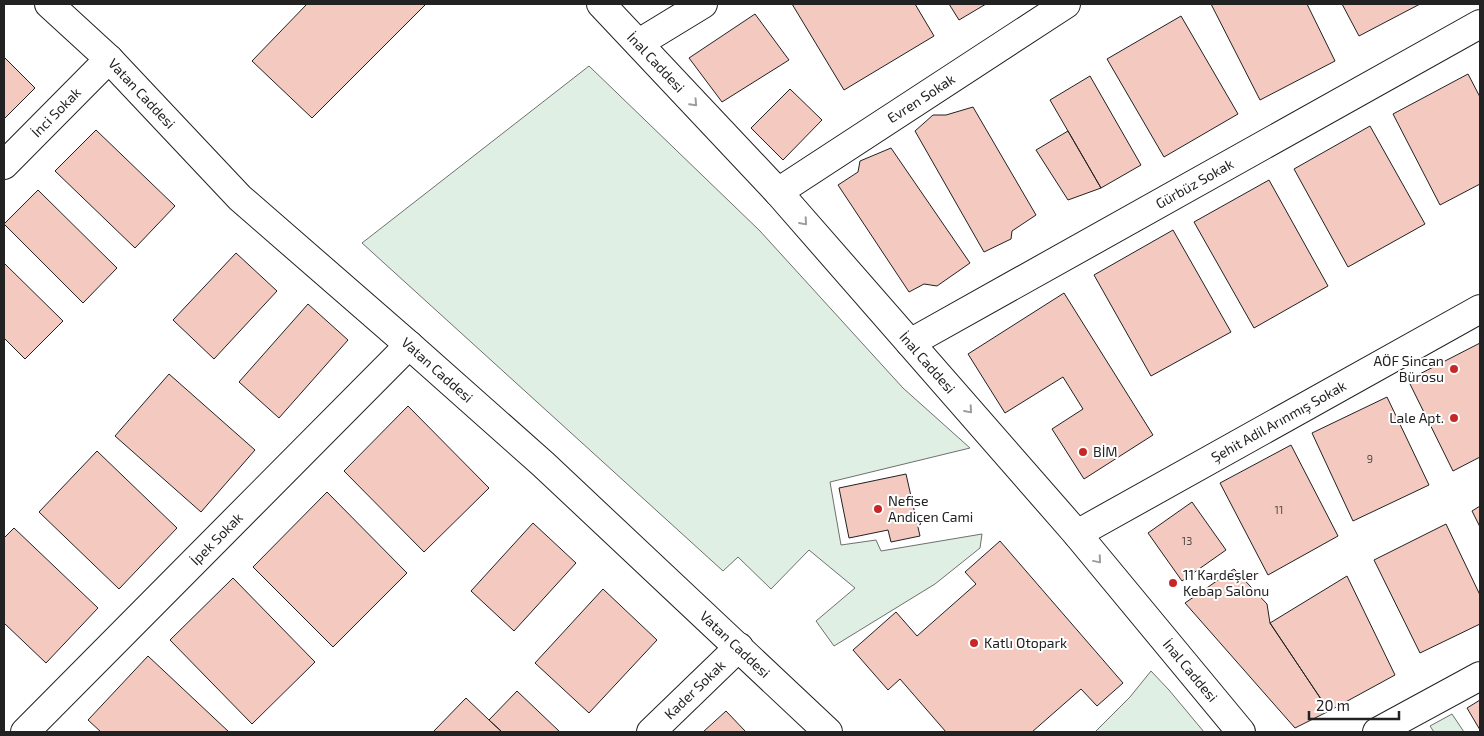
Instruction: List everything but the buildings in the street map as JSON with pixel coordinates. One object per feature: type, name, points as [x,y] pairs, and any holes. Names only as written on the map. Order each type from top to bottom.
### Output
[{"type":"street","name":"Vatan Caddesi","points":[[49,4],[108,60],[240,198],[543,464],[828,732]]},
{"type":"street","name":"İnal Caddesi","points":[[601,4],[778,192],[1077,534],[1241,732]]},
{"type":"street","points":[[639,43],[703,4]]},
{"type":"street","name":"Evren Sokak","points":[[778,192],[1066,4]]},
{"type":"street","name":"Gürbüz Sokak","points":[[910,343],[1480,24]]},
{"type":"street","name":"İnci Sokak","points":[[4,165],[108,60]]},
{"type":"street","name":"Şehit Adil Arınmış Sokak","points":[[1077,534],[1480,309]]},
{"type":"street","name":"İpek Sokak","points":[[25,732],[409,345]]},
{"type":"street","name":"Kader Sokak","points":[[651,732],[739,647]]},
{"type":"street","points":[[1377,732],[1480,676]]},
{"type":"green space","points":[[589,66],[760,231],[903,388],[970,448],[830,482],[841,545],[876,540],[881,551],[982,534],[980,548],[935,584],[834,646],[816,621],[855,588],[809,550],[771,589],[738,557],[723,571],[362,243]]},
{"type":"green space","points":[[1151,671],[1204,732],[1095,732],[1130,697]]},
{"type":"green space","points":[[1452,714],[1464,732],[1434,732],[1430,726]]},
{"type":"place","name":"AÖF Sincan Bürosu","points":[[1454,369]]},
{"type":"place","name":"Lale Apt.","points":[[1454,418]]},
{"type":"place","name":"BİM","points":[[1083,452]]},
{"type":"place","name":"Nefise Andiçen Cami","points":[[878,509]]},
{"type":"place","name":"11 Kardeşler Kebap Salonu","points":[[1173,583]]},
{"type":"place","name":"Katlı Otopark","points":[[974,643]]}]
